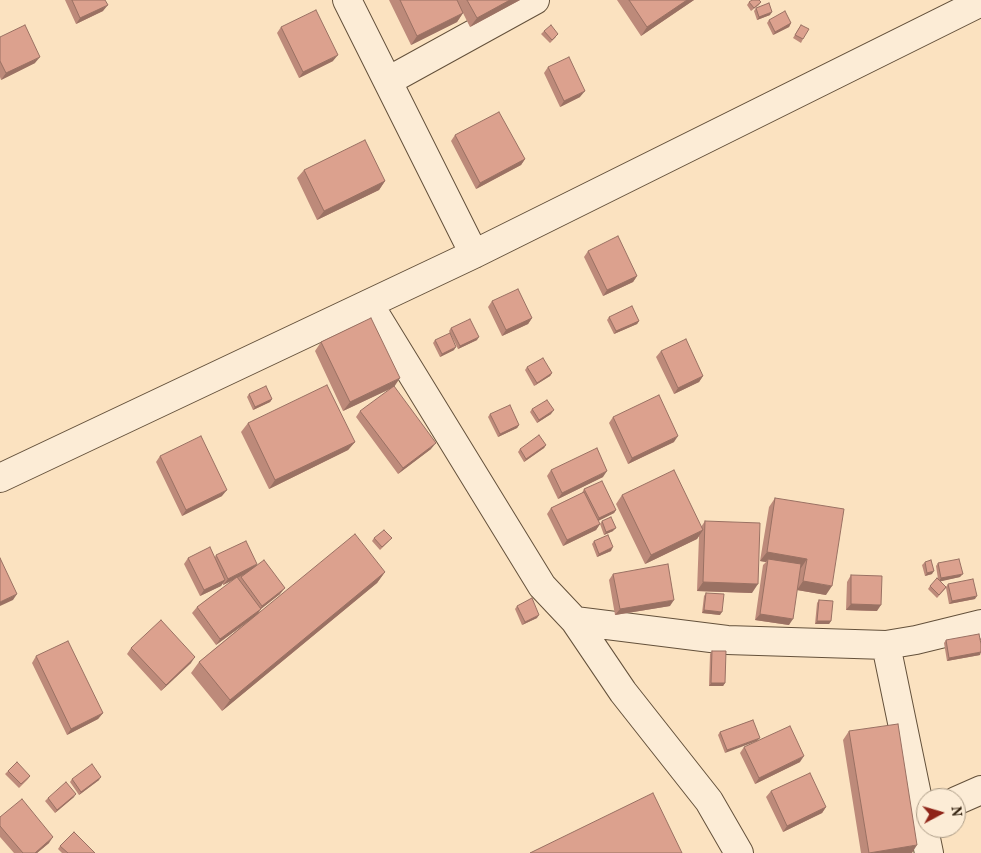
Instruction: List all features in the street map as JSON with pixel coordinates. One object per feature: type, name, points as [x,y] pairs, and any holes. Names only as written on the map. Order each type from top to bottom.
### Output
[{"type":"street","points":[[346,0],[474,254]]},
{"type":"street","points":[[388,81],[535,0]]},
{"type":"street","points":[[0,478],[474,254],[946,9],[981,2]]},
{"type":"street","points":[[369,304],[542,586],[574,621],[623,692],[709,801],[739,853]]},
{"type":"street","points":[[574,621],[727,640],[886,645],[916,640],[981,624]]},
{"type":"street","points":[[886,645],[919,788]]},
{"type":"street","points":[[966,797],[981,790]]},
{"type":"street","points":[[927,838],[929,853]]},
{"type":"building","points":[[72,0],[105,0],[108,5],[80,18]]},
{"type":"building","points":[[400,0],[457,0],[463,13],[417,36]]},
{"type":"building","points":[[467,0],[510,0],[477,18]]},
{"type":"building","points":[[629,0],[687,0],[647,27]]},
{"type":"building","points":[[759,0],[761,2],[754,8],[749,2]]},
{"type":"building","points":[[769,3],[772,12],[759,17],[756,8]]},
{"type":"building","points":[[316,10],[338,55],[303,72],[281,27]]},
{"type":"building","points":[[785,11],[791,23],[775,32],[769,20]]},
{"type":"building","points":[[25,25],[40,57],[6,73],[0,61],[0,37]]},
{"type":"building","points":[[551,25],[558,34],[552,40],[544,31]]},
{"type":"building","points":[[801,25],[809,29],[803,39],[795,35]]},
{"type":"building","points":[[569,57],[585,91],[564,101],[548,67]]},
{"type":"building","points":[[499,112],[525,159],[480,183],[455,135]]},
{"type":"building","points":[[365,140],[385,181],[324,211],[304,170]]},
{"type":"building","points":[[618,236],[637,276],[607,290],[588,251]]},
{"type":"building","points":[[518,289],[532,318],[506,330],[492,301]]},
{"type":"building","points":[[632,306],[639,321],[616,331],[609,317]]},
{"type":"building","points":[[371,318],[400,378],[350,402],[321,342]]},
{"type":"building","points":[[470,319],[479,337],[460,346],[451,328]]},
{"type":"building","points":[[450,333],[456,347],[442,354],[435,340]]},
{"type":"building","points":[[686,339],[703,376],[678,388],[661,351]]},
{"type":"building","points":[[543,358],[552,373],[537,383],[527,367]]},
{"type":"building","points":[[327,385],[355,442],[275,480],[248,423]]},
{"type":"building","points":[[266,386],[272,399],[255,407],[249,394]]},
{"type":"building","points":[[394,386],[436,443],[403,468],[360,411]]},
{"type":"building","points":[[659,395],[678,436],[632,458],[613,417]]},
{"type":"building","points":[[547,400],[554,410],[539,420],[532,409]]},
{"type":"building","points":[[510,405],[519,425],[500,434],[490,414]]},
{"type":"building","points":[[539,435],[546,445],[526,459],[520,449]]},
{"type":"building","points":[[201,436],[227,490],[186,510],[160,456]]},
{"type":"building","points":[[597,448],[607,471],[562,493],[551,470]]},
{"type":"building","points":[[674,470],[703,530],[651,555],[622,495]]},
{"type":"building","points":[[602,481],[616,510],[599,518],[584,489]]},
{"type":"building","points":[[584,492],[600,524],[567,540],[551,508]]},
{"type":"building","points":[[775,498],[844,509],[832,586],[803,581],[807,559],[767,552]]},
{"type":"building","points":[[611,517],[616,528],[606,532],[602,521]]},
{"type":"building","points":[[705,521],[760,523],[758,584],[703,582]]},
{"type":"building","points":[[384,530],[392,538],[382,547],[374,538]]},
{"type":"building","points":[[355,534],[385,572],[230,700],[199,662]]},
{"type":"building","points":[[608,535],[613,547],[599,554],[594,541]]},
{"type":"building","points":[[246,541],[257,564],[228,579],[216,555]]},
{"type":"building","points":[[210,547],[225,580],[204,590],[188,558]]},
{"type":"building","points":[[0,558],[17,594],[0,602]]},
{"type":"building","points":[[768,559],[801,564],[793,619],[760,614]]},
{"type":"building","points":[[959,559],[963,574],[941,578],[938,563]]},
{"type":"building","points":[[264,560],[285,588],[262,606],[241,577]]},
{"type":"building","points":[[931,560],[934,571],[927,573],[925,562]]},
{"type":"building","points":[[668,564],[674,600],[620,609],[613,574]]},
{"type":"building","points":[[851,575],[882,576],[881,605],[851,604]]},
{"type":"building","points":[[237,577],[261,609],[220,639],[197,607]]},
{"type":"building","points":[[937,578],[946,587],[939,595],[930,586]]},
{"type":"building","points":[[973,579],[977,596],[952,601],[948,584]]},
{"type":"building","points":[[706,593],[724,594],[722,612],[704,610]]},
{"type":"building","points":[[532,598],[539,615],[525,622],[517,606]]},
{"type":"building","points":[[819,600],[833,601],[831,621],[817,621]]},
{"type":"building","points":[[161,620],[195,657],[166,685],[131,648]]},
{"type":"building","points":[[979,634],[981,652],[949,658],[946,640]]},
{"type":"building","points":[[68,641],[103,713],[71,729],[36,656]]},
{"type":"building","points":[[712,651],[726,651],[725,683],[711,683]]},
{"type":"building","points":[[753,720],[760,738],[727,750],[720,732]]},
{"type":"building","points":[[898,724],[917,845],[869,853],[849,731]]},
{"type":"building","points":[[790,726],[804,756],[759,778],[744,747]]},
{"type":"building","points":[[17,762],[30,776],[21,784],[8,771]]},
{"type":"building","points":[[92,764],[101,777],[81,792],[72,779]]},
{"type":"building","points":[[810,773],[826,807],[787,826],[771,791]]},
{"type":"building","points":[[66,782],[76,794],[57,810],[48,798]]},
{"type":"building","points":[[653,793],[682,853],[530,853]]},
{"type":"building","points":[[22,799],[53,837],[35,853],[23,853],[0,826],[0,817]]},
{"type":"building","points":[[74,832],[95,853],[68,853],[60,846]]}]
